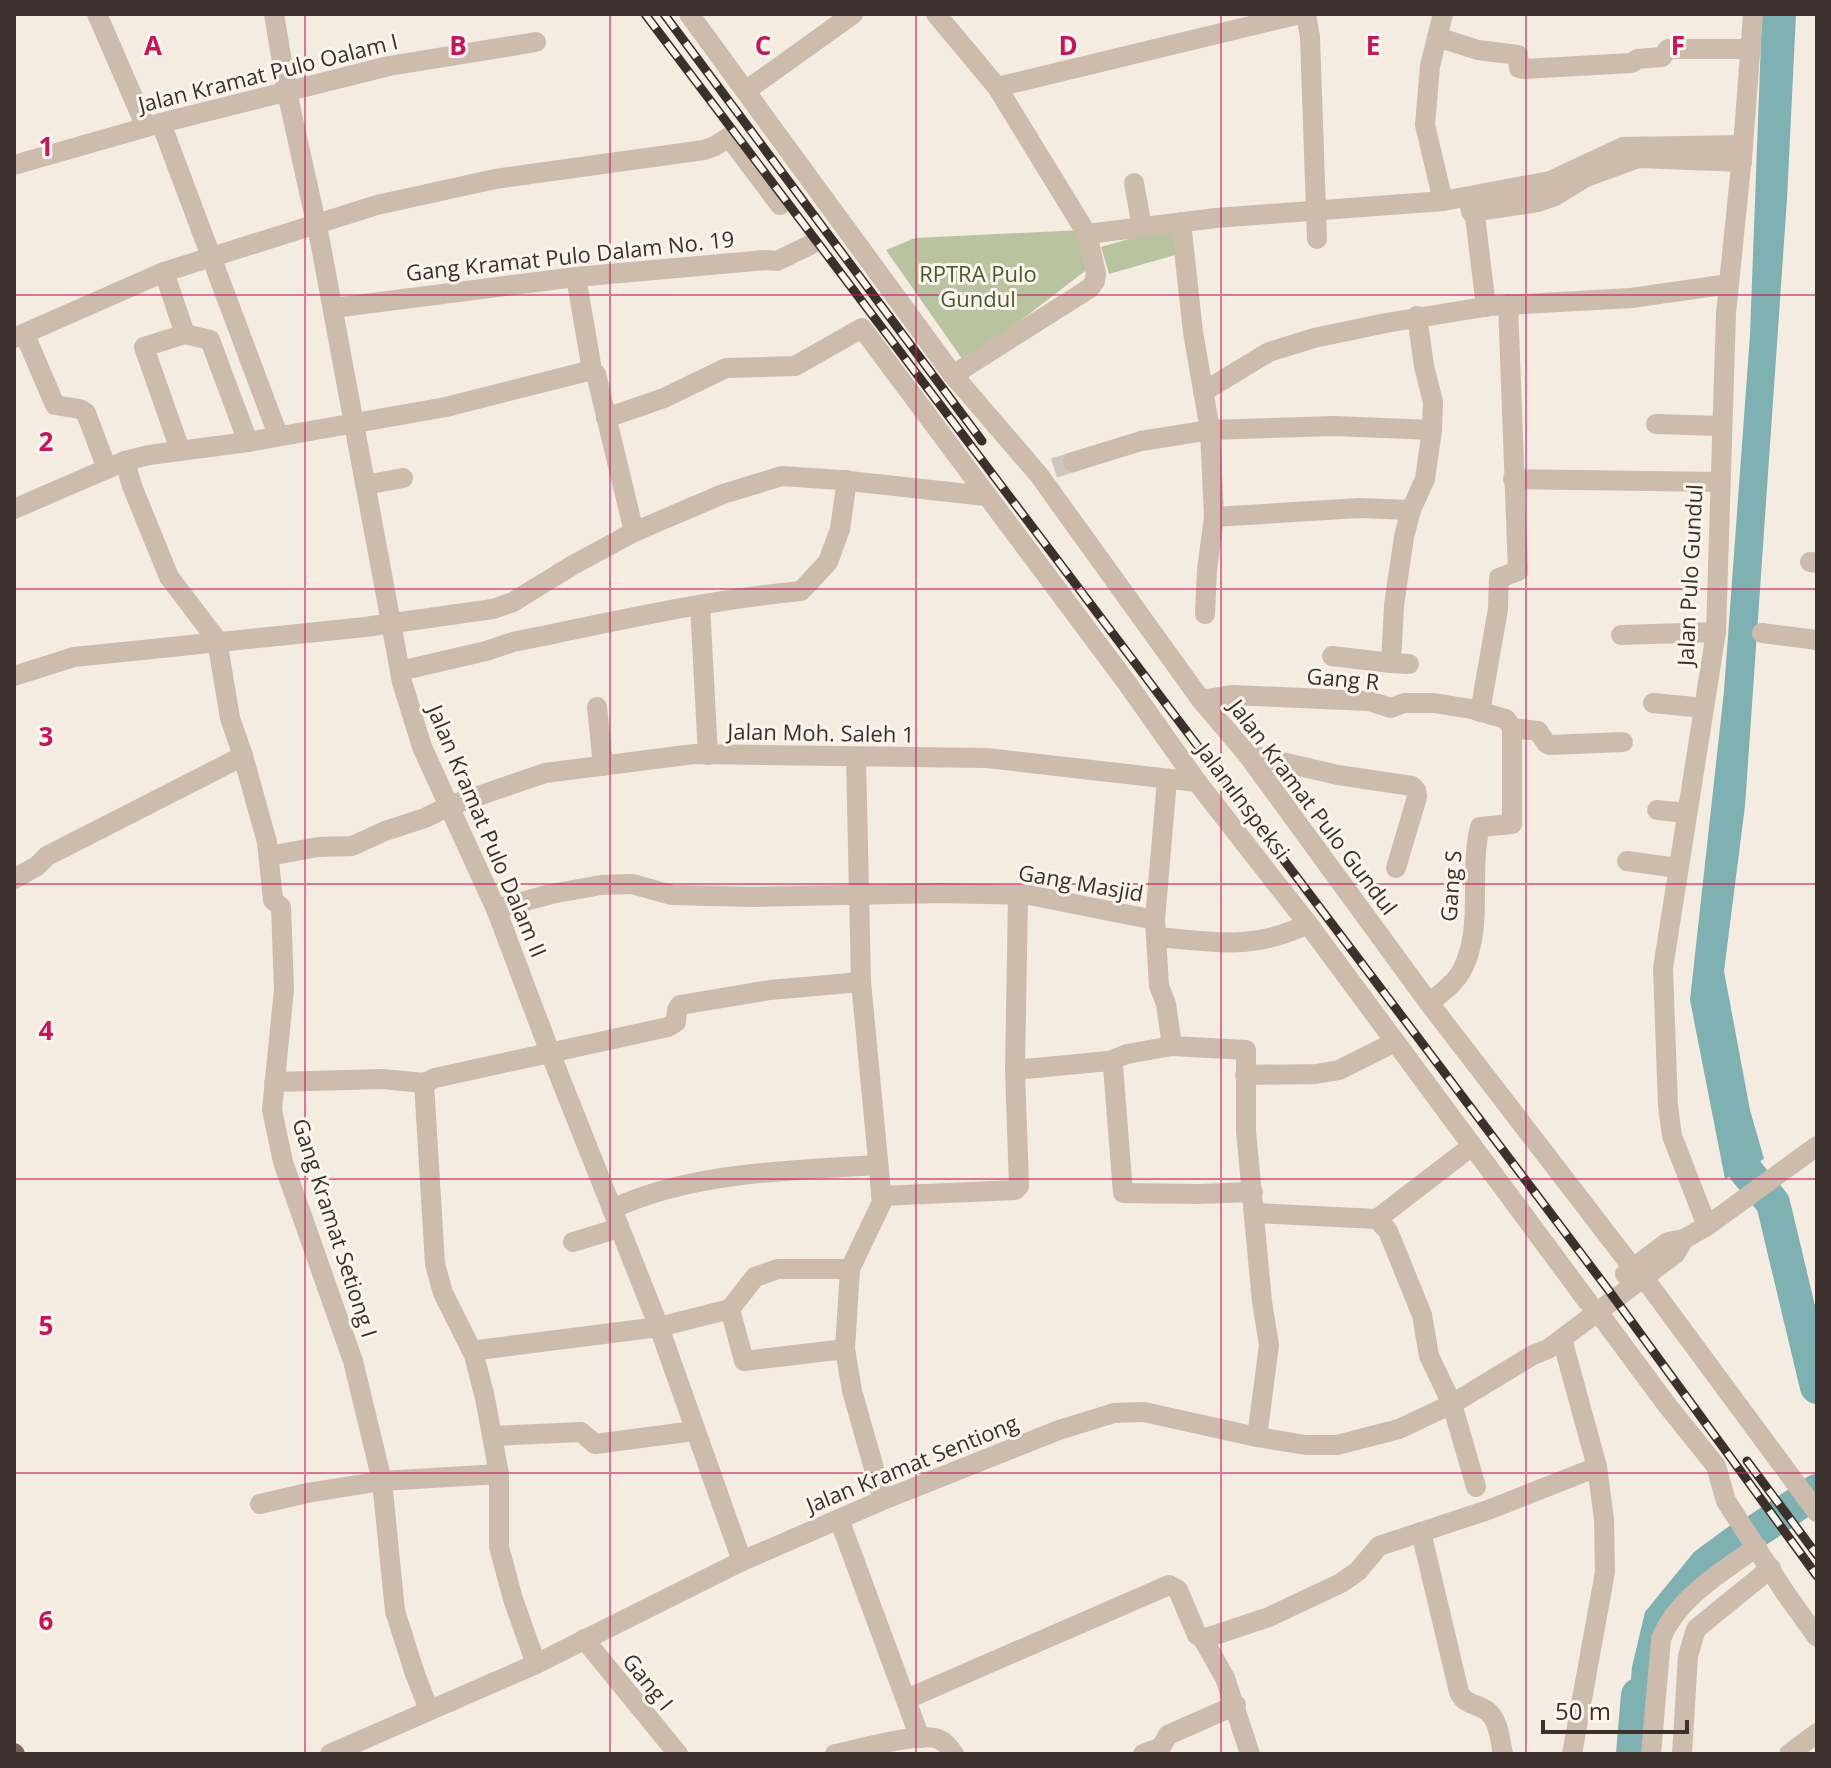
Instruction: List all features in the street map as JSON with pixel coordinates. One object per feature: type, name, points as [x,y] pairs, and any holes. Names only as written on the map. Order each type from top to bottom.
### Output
[{"type":"street","points":[[97,14],[154,125],[210,257],[278,435]]},
{"type":"street","name":"Jalan Kramat Pulo Dalam II","points":[[274,14],[287,92],[333,308],[400,671],[422,747],[496,909],[659,1327],[742,1561]]},
{"type":"street","name":"Jalan Kramat Pulo Gundul","points":[[689,14],[953,375],[1056,469],[1201,700],[1247,754],[1429,1003],[1639,1273],[1816,1511]]},
{"type":"street","points":[[747,90],[853,14]]},
{"type":"street","points":[[936,14],[997,87],[1087,234],[1096,273],[1090,288],[953,375]]},
{"type":"street","points":[[997,87],[1303,14],[1310,37],[1316,220]]},
{"type":"street","points":[[1443,14],[1430,66],[1425,125],[1443,201]]},
{"type":"street","name":"Jalan Pulo Gundul","points":[[1707,1226],[1672,1136],[1663,968],[1716,632],[1721,426],[1729,284],[1753,14]]},
{"type":"street","points":[[1437,37],[1478,50],[1518,55],[1519,68],[1523,69],[1632,63],[1637,59],[1662,57],[1668,49],[1751,49]]},
{"type":"street","name":"Jalan Kramat Pulo Oalam I","points":[[14,165],[154,125],[389,66],[536,42]]},
{"type":"street","points":[[217,640],[169,577],[132,486],[86,413],[55,405],[19,336],[164,272],[377,205],[495,179],[704,150],[729,137],[780,205]]},
{"type":"street","points":[[1087,234],[1142,227],[1182,229],[1291,219],[1316,220],[1443,201],[1472,203],[1591,168],[1638,158],[1743,153]]},
{"type":"street","points":[[1134,183],[1142,227]]},
{"type":"street","points":[[1472,203],[1486,307]]},
{"type":"street","points":[[1182,229],[1210,430],[1214,517],[1205,614]]},
{"type":"street","name":"Gang Kramat Pulo Dalam No. 19","points":[[333,308],[576,277],[777,261],[810,245]]},
{"type":"street","points":[[164,272],[185,334]]},
{"type":"street","points":[[576,277],[592,370],[596,374],[634,532]]},
{"type":"street","points":[[1203,392],[1269,352],[1314,338],[1417,316],[1508,304],[1631,298],[1729,284]]},
{"type":"street","points":[[1508,304],[1518,571],[1502,574],[1499,578],[1498,609],[1480,712],[1506,719],[1512,728],[1538,731],[1550,745],[1623,742]]},
{"type":"street","points":[[1332,656],[1400,664],[1398,572],[1411,510],[1425,479],[1432,430],[1433,402],[1417,316]]},
{"type":"street","name":"Jalan Inspeksi","points":[[606,418],[664,398],[726,368],[795,366],[862,328],[1127,683],[1197,782],[1308,924],[1593,1307],[1716,1466],[1722,1491],[1738,1520],[1817,1637]]},
{"type":"street","points":[[180,450],[144,347],[185,334],[210,340],[248,442]]},
{"type":"street","points":[[14,509],[116,465],[180,450],[248,442],[446,407],[592,370]]},
{"type":"street","points":[[1656,424],[1721,426]]},
{"type":"street","points":[[1056,469],[1141,441],[1210,430],[1334,426],[1432,430]]},
{"type":"street","points":[[14,676],[74,657],[391,624],[493,609],[513,602],[634,532],[723,494],[782,476],[986,496]]},
{"type":"street","points":[[365,485],[403,478]]},
{"type":"street","points":[[1513,479],[1719,482]]},
{"type":"street","points":[[400,671],[513,642],[749,596],[801,591],[828,562],[840,529],[847,480]]},
{"type":"street","points":[[1214,517],[1359,508],[1411,510]]},
{"type":"street","points":[[700,605],[708,755]]},
{"type":"street","points":[[1621,635],[1716,632]]},
{"type":"street","points":[[1762,633],[1817,640]]},
{"type":"street","name":"Gang Kramat Setiong I","points":[[217,640],[230,718],[269,856],[273,900],[281,907],[284,989],[272,1110],[283,1162],[353,1361],[382,1481],[395,1611],[429,1710]]},
{"type":"street","name":"Gang R","points":[[1201,700],[1233,695],[1369,701],[1391,708],[1404,703],[1434,703],[1480,712]]},
{"type":"street","points":[[1653,703],[1704,708]]},
{"type":"street","points":[[597,707],[603,766]]},
{"type":"street","name":"Gang S","points":[[1429,1003],[1460,973],[1466,959],[1472,938],[1480,827],[1512,824],[1512,728]]},
{"type":"street","points":[[1247,754],[1338,775],[1412,786],[1417,797],[1396,868]]},
{"type":"street","name":"Jalan Moh. Saleh 1","points":[[269,856],[318,847],[352,846],[449,806],[545,773],[708,755],[1017,760],[1197,782]]},
{"type":"street","points":[[14,879],[37,866],[47,856],[243,756]]},
{"type":"street","points":[[856,758],[861,982],[881,1196],[880,1210],[850,1269],[845,1349],[852,1391],[883,1500]]},
{"type":"street","name":"Gang Masjid","points":[[496,909],[551,894],[601,885],[632,884],[672,895],[1018,895],[1156,929],[1167,780]]},
{"type":"street","points":[[1657,810],[1687,813]]},
{"type":"street","points":[[1627,861],[1677,868]]},
{"type":"street","points":[[881,1196],[1015,1190],[1019,1186],[1015,1070],[1018,895]]},
{"type":"street","points":[[1172,1046],[1165,996],[1159,986],[1156,929],[1246,943],[1278,938],[1308,924]]},
{"type":"street","points":[[274,1082],[382,1079],[424,1083],[673,1025],[680,1005],[770,990],[861,982]]},
{"type":"street","points":[[1245,1075],[1316,1074],[1339,1070],[1395,1042]]},
{"type":"street","points":[[1015,1070],[1109,1061],[1127,1054],[1172,1046],[1245,1049],[1247,1052],[1246,1131],[1269,1345],[1257,1437]]},
{"type":"street","points":[[1109,1061],[1113,1066],[1123,1193],[1184,1195],[1253,1192]]},
{"type":"street","points":[[424,1083],[435,1264],[443,1293],[474,1355],[499,1474],[499,1547],[536,1664]]},
{"type":"street","points":[[1255,1213],[1377,1219],[1472,1146]]},
{"type":"street","name":"Jalan Kramat Sentiong","points":[[1533,1355],[1543,1337],[1593,1307],[1639,1273],[1668,1242],[1684,1239],[1707,1226],[1817,1146]]},
{"type":"street","points":[[573,1242],[615,1218],[643,1194],[700,1181],[877,1165]]},
{"type":"street","points":[[1377,1219],[1388,1231],[1422,1315],[1429,1356],[1452,1404],[1476,1487]]},
{"type":"street","points":[[474,1355],[478,1350],[659,1327],[730,1309],[755,1277],[778,1269],[850,1269]]},
{"type":"street","name":"Jalan Kramat Sentiong","points":[[330,1754],[536,1664],[742,1561],[883,1500],[1059,1430],[1114,1413],[1144,1412],[1257,1437],[1306,1445],[1337,1445],[1399,1429],[1452,1404],[1562,1339],[1593,1307]]},
{"type":"street","points":[[730,1309],[744,1361],[845,1349]]},
{"type":"street","points":[[1562,1339],[1597,1467],[1604,1519],[1605,1572],[1572,1754]]},
{"type":"street","points":[[492,1436],[581,1432],[595,1444],[694,1431]]},
{"type":"street","points":[[1203,1639],[1269,1617],[1341,1583],[1358,1571],[1379,1546],[1488,1510],[1597,1467]]},
{"type":"street","points":[[260,1504],[382,1481],[499,1474]]},
{"type":"street","points":[[839,1519],[920,1738]]},
{"type":"street","points":[[1421,1532],[1459,1692],[1469,1704],[1492,1716],[1503,1754]]},
{"type":"street","points":[[1651,1754],[1661,1639],[1666,1626],[1680,1606],[1755,1544]]},
{"type":"street","points":[[1682,1754],[1688,1656],[1696,1629],[1771,1568]]},
{"type":"street","points":[[907,1699],[1169,1585],[1178,1590],[1197,1635],[1203,1639],[1225,1678],[1250,1754]]},
{"type":"street","name":"Gang I","points":[[584,1639],[678,1754]]},
{"type":"street","points":[[1143,1754],[1161,1747],[1168,1735],[1236,1705]]},
{"type":"street","points":[[1789,1754],[1817,1733]]},
{"type":"street","points":[[835,1754],[920,1738],[935,1738],[944,1742],[954,1754]]},
{"type":"green space","points":[[1174,226],[1182,253],[1109,274],[1101,247]]},
{"type":"green space","name":"RPTRA Pulo Gundul","points":[[1082,230],[1089,268],[965,363],[886,250],[915,238]]},
{"type":"water","points":[[1762,14],[1796,14],[1787,199],[1745,806],[1724,971],[1750,1110],[1764,1159],[1725,1179],[1690,1000],[1724,691],[1750,335]]},
{"type":"water","points":[[1732,1524],[1749,1545],[1680,1599],[1647,1740],[1626,1741],[1632,1667],[1645,1612],[1694,1552]]},
{"type":"waterway","points":[[1736,1124],[1745,1170],[1773,1203],[1817,1387]]},
{"type":"waterway","points":[[1720,1555],[1817,1491]]},
{"type":"waterway","points":[[1633,1754],[1638,1695]]},
{"type":"tunnel","points":[[1054,468],[1073,462]]},
{"type":"railway","points":[[645,14],[1607,1288],[1817,1576]]},
{"type":"railway","points":[[664,14],[982,441]]},
{"type":"railway","points":[[1747,1461],[1817,1555]]}]
